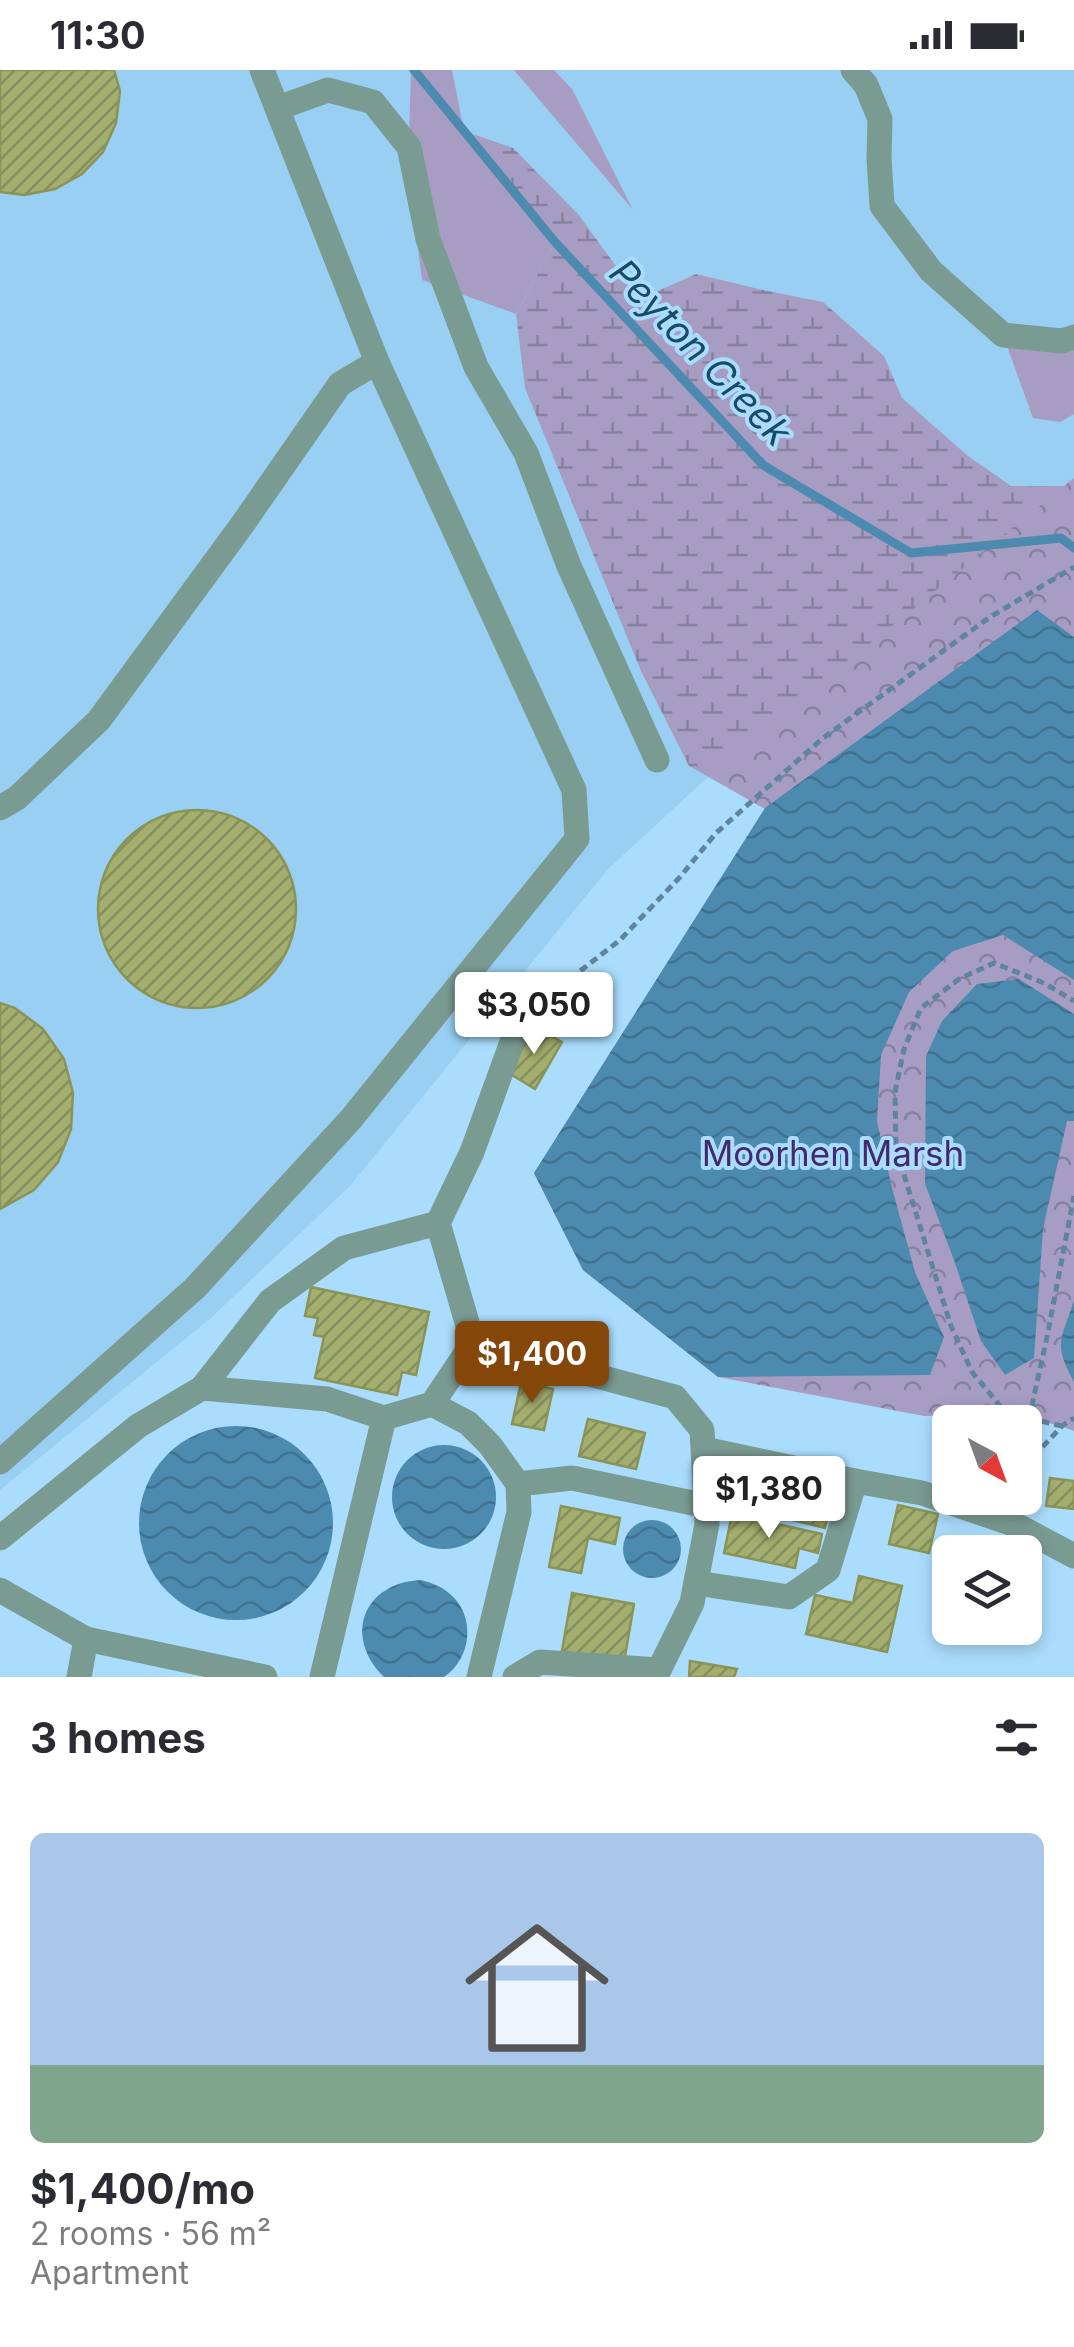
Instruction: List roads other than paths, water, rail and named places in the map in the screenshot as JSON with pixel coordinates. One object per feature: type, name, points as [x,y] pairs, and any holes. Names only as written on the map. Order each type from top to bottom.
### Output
[{"type":"lane","points":[[0,1462],[195,1288],[234,1246],[351,1118],[577,838],[574,790],[377,362],[262,70]]},
{"type":"lane","points":[[853,70],[866,85],[880,120],[882,206],[931,272],[1002,335],[1062,342],[1074,337]]},
{"type":"lane","points":[[278,108],[328,90],[373,102],[408,147],[428,240],[476,366],[526,453],[569,566],[657,760]]},
{"type":"lane","points":[[0,808],[17,798],[99,720],[340,384],[377,362]]},
{"type":"lane","points":[[474,1343],[438,1223],[472,1152],[516,1031]]},
{"type":"lane","points":[[0,1538],[138,1426],[202,1388],[270,1300],[344,1248],[438,1223]]},
{"type":"lane","points":[[202,1388],[327,1399],[384,1418],[432,1404],[474,1343]]},
{"type":"lane","points":[[474,1343],[675,1398],[702,1430],[707,1524],[692,1603],[660,1670],[540,1662],[515,1677]]},
{"type":"lane","points":[[432,1404],[468,1423],[490,1445],[518,1484],[519,1512],[479,1677]]},
{"type":"lane","points":[[322,1677],[384,1418]]},
{"type":"lane","points":[[704,1450],[922,1493],[1016,1525],[1074,1556]]},
{"type":"lane","points":[[518,1484],[572,1478],[707,1506]]},
{"type":"lane","points":[[696,1582],[789,1597],[828,1570],[856,1481]]},
{"type":"lane","points":[[0,1590],[86,1639],[265,1677]]},
{"type":"lane","points":[[79,1677],[86,1639]]},
{"type":"water","name":"Moorhen Marsh","points":[[1037,610],[1074,637],[1074,980],[1003,935],[953,951],[909,992],[881,1055],[877,1121],[915,1272],[944,1337],[930,1375],[718,1377],[583,1270],[534,1173],[765,808]]},
{"type":"water","points":[[1019,979],[1074,1014],[1074,1121],[1067,1121],[1043,1229],[1034,1358],[1005,1375],[981,1341],[925,1184],[926,1056],[942,1021],[977,984]]},
{"type":"water","points":[[1074,1300],[1074,1382],[1063,1358],[1061,1341]]},
{"type":"water","points":[[236,1426],[273,1434],[304,1455],[325,1486],[333,1523],[325,1560],[304,1591],[273,1612],[236,1620],[199,1612],[168,1591],[147,1560],[139,1523],[147,1486],[168,1455],[199,1434]]},
{"type":"water","points":[[444,1445],[464,1449],[481,1460],[492,1477],[496,1497],[492,1517],[481,1534],[464,1545],[444,1549],[424,1545],[407,1534],[396,1517],[392,1497],[396,1477],[407,1460],[424,1449]]},
{"type":"water","points":[[652,1520],[672,1529],[681,1549],[672,1569],[652,1578],[632,1569],[623,1549],[632,1529]]},
{"type":"water","points":[[421,1580],[443,1589],[458,1603],[467,1625],[465,1648],[444,1677],[384,1677],[364,1645],[365,1614],[385,1591]]},
{"type":"waterway","name":"Peyton Creek","points":[[414,70],[555,242],[763,465],[911,553],[1061,538],[1074,548]]}]
